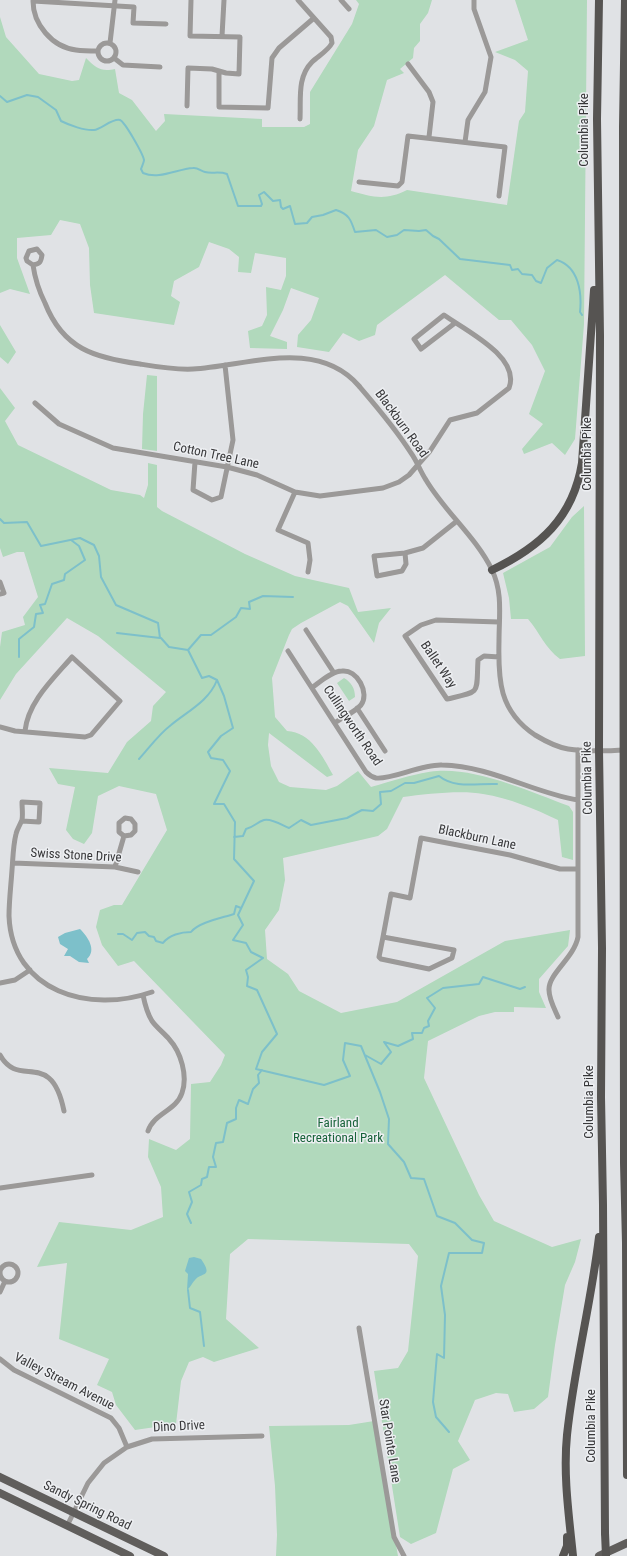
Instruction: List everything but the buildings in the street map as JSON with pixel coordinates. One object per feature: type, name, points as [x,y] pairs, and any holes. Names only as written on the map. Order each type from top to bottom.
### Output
[{"type":"highway","name":"Columbia Pike","points":[[599,0],[597,119],[600,336],[599,750],[602,942],[601,1097],[606,1556]]},
{"type":"highway","points":[[625,0],[624,986],[627,1475]]},
{"type":"highway","points":[[492,570],[523,554],[545,536],[566,508],[577,487],[582,463],[598,223]]},
{"type":"highway","points":[[624,986],[627,1031]]},
{"type":"highway","points":[[573,1556],[566,1480],[567,1436],[577,1366],[596,1267],[603,1205]]},
{"type":"highway","points":[[563,1556],[567,1546],[568,1510]]},
{"type":"main road","name":"Sandy Spring Road","points":[[0,1477],[164,1556]]},
{"type":"main road","name":"Sandy Spring Road","points":[[0,1493],[130,1556]]},
{"type":"main road","points":[[599,1556],[627,1543]]},
{"type":"street","points":[[187,106],[188,68],[239,74],[240,37],[190,36],[191,0]]},
{"type":"street","points":[[222,36],[224,0]]},
{"type":"street","points":[[298,0],[331,37],[332,43],[307,68],[303,75],[301,82],[300,119]]},
{"type":"street","points":[[341,0],[349,9]]},
{"type":"street","points":[[465,142],[468,120],[485,92],[490,60],[490,53],[474,9],[474,0]]},
{"type":"street","points":[[98,51],[76,50],[56,43],[36,19],[33,11],[33,1],[115,2],[134,7],[133,23],[166,24]]},
{"type":"street","points":[[110,43],[115,2]]},
{"type":"street","points":[[219,71],[218,107],[268,108],[272,58],[279,48],[314,18]]},
{"type":"street","points":[[110,43],[103,44],[98,51],[99,57],[104,61],[114,58]]},
{"type":"street","points":[[110,43],[116,51],[114,58]]},
{"type":"street","points":[[114,58],[123,65],[160,66]]},
{"type":"street","points":[[408,64],[429,92],[433,102],[429,137]]},
{"type":"street","points":[[359,182],[398,186],[402,182],[408,136],[429,137],[506,148],[499,196]]},
{"type":"street","name":"Blackburn Road","points":[[34,265],[37,284],[55,325],[64,336],[86,351],[112,360],[165,368],[195,369],[296,357],[320,360],[345,373],[357,384],[411,452],[426,481],[492,570],[499,592],[499,656],[501,688],[515,718],[523,726],[544,740],[567,749],[625,750]]},
{"type":"street","points":[[444,315],[455,323],[421,349],[414,339],[444,315]]},
{"type":"street","name":"Cotton Tree Lane","points":[[35,402],[59,424],[121,451],[152,454],[227,467],[257,475],[295,492],[325,496],[383,488],[399,482],[419,465],[450,420],[477,413],[505,393],[511,383],[507,366],[500,354],[455,323]]},
{"type":"street","points":[[195,462],[193,490],[212,500],[221,497],[233,440],[225,365]]},
{"type":"street","points":[[295,492],[278,530],[308,543],[310,560],[308,572]]},
{"type":"street","points":[[405,553],[406,564],[402,571],[377,576],[374,556],[405,553],[427,546],[457,521]]},
{"type":"street","points":[[0,582],[4,593],[0,594]]},
{"type":"street","name":"Ballet Way","points":[[499,622],[436,620],[421,625],[406,636],[447,699],[473,693],[476,689],[478,660],[484,656],[499,656]]},
{"type":"street","points":[[306,630],[334,673]]},
{"type":"street","name":"Cullingworth Road","points":[[288,651],[336,722],[366,772],[373,777],[382,778],[432,765],[458,766],[500,776],[565,798],[578,800]]},
{"type":"street","points":[[0,727],[15,731],[88,736],[120,701],[72,657],[50,682],[31,710],[26,722],[25,731]]},
{"type":"street","points":[[313,687],[334,673],[345,670],[356,677],[362,687],[364,695],[362,702],[357,708],[336,722]]},
{"type":"street","points":[[357,708],[385,751]]},
{"type":"street","points":[[558,1017],[550,997],[549,986],[556,973],[570,957],[576,945],[579,923],[578,750]]},
{"type":"street","points":[[22,821],[39,822],[40,803],[22,802],[22,821],[16,833],[9,907],[10,927],[17,949],[30,970],[53,988],[81,999],[103,1001],[143,996],[152,992]]},
{"type":"street","points":[[115,867],[124,836]]},
{"type":"street","name":"Blackburn Lane","points":[[383,937],[454,950],[452,958],[429,969],[380,960],[379,957],[391,894],[410,898],[421,838],[510,855],[560,870],[578,869]]},
{"type":"street","name":"Swiss Stone Drive","points":[[13,863],[115,867],[138,872]]},
{"type":"street","points":[[0,983],[15,980],[30,970]]},
{"type":"street","points":[[143,996],[150,1017],[178,1052],[184,1077],[184,1086],[180,1099],[152,1122],[148,1131]]},
{"type":"street","points":[[0,1055],[6,1064],[17,1070],[41,1073],[53,1080],[60,1091],[64,1111]]},
{"type":"street","points":[[0,1188],[92,1175]]},
{"type":"street","points":[[0,1292],[5,1281]]},
{"type":"street","name":"Star Pointe Lane","points":[[359,1328],[394,1537],[404,1556]]},
{"type":"street","name":"Valley Stream Avenue","points":[[0,1359],[14,1370],[111,1418],[119,1428],[127,1447]]},
{"type":"street","name":"Dino Drive","points":[[67,1526],[88,1483],[104,1463],[127,1447],[152,1439],[262,1436]]},
{"type":"green space","points":[[356,0],[432,0],[428,13],[420,24],[420,41],[414,48],[413,58],[400,69],[404,73],[387,80],[374,126],[358,150],[351,191],[366,195],[385,197],[407,190],[507,205],[519,121],[525,112],[528,71],[515,60],[495,52],[528,40],[515,0],[587,0],[584,324],[575,439],[565,455],[552,443],[524,454],[522,449],[543,424],[529,414],[545,371],[532,345],[511,320],[499,320],[445,275],[377,325],[375,335],[359,341],[343,333],[329,352],[297,347],[298,335],[311,320],[319,298],[291,288],[283,310],[270,336],[287,342],[287,349],[250,348],[248,331],[262,326],[267,315],[266,287],[281,290],[286,276],[286,258],[255,253],[251,273],[238,272],[239,257],[229,249],[209,242],[199,267],[174,281],[171,296],[180,302],[174,325],[94,313],[90,285],[89,248],[80,224],[60,220],[51,235],[17,238],[17,258],[30,294],[10,289],[0,293],[0,17],[6,37],[39,74],[72,81],[79,80],[86,58],[99,68],[106,70],[115,69],[119,93],[132,100],[156,131],[165,121],[164,114],[262,119],[262,127],[304,127],[310,124],[310,92],[352,24],[359,4]]},
{"type":"green space","points":[[0,325],[16,352],[8,364],[0,357]]},
{"type":"green space","points":[[147,375],[157,376],[157,451],[142,449],[143,414]]},
{"type":"green space","name":"Fairland Recreational Park","points":[[0,388],[15,408],[5,421],[18,445],[111,490],[140,495],[144,498],[148,485],[148,463],[157,465],[157,507],[162,511],[245,554],[295,576],[349,588],[358,612],[391,608],[379,623],[374,643],[348,606],[340,602],[292,629],[272,678],[275,717],[287,731],[295,732],[303,736],[315,747],[333,775],[327,777],[269,733],[268,745],[271,766],[279,782],[290,787],[326,790],[337,786],[358,771],[371,787],[422,773],[453,771],[470,773],[504,782],[569,806],[573,812],[573,860],[562,857],[558,820],[522,804],[493,796],[465,792],[403,797],[387,829],[378,836],[283,858],[285,880],[279,910],[265,930],[267,959],[288,974],[299,991],[341,1013],[397,1002],[505,941],[570,930],[568,946],[539,979],[539,992],[546,1008],[514,1007],[514,1012],[495,1012],[479,1016],[428,1041],[424,1078],[479,1195],[494,1221],[552,1247],[581,1239],[575,1262],[565,1285],[548,1397],[534,1409],[514,1412],[508,1394],[496,1393],[475,1400],[458,1441],[470,1460],[453,1469],[436,1533],[411,1544],[400,1537],[374,1371],[398,1368],[408,1351],[418,1256],[409,1244],[248,1239],[230,1254],[226,1319],[259,1348],[214,1362],[203,1357],[189,1362],[181,1381],[176,1424],[135,1430],[116,1405],[112,1392],[97,1385],[109,1359],[59,1339],[67,1263],[37,1267],[59,1222],[131,1230],[163,1217],[161,1187],[148,1157],[149,1139],[176,1150],[190,1139],[191,1084],[210,1082],[221,1065],[225,1055],[134,961],[118,966],[102,945],[96,927],[100,910],[114,905],[122,905],[167,830],[156,794],[119,786],[98,796],[92,833],[84,844],[73,839],[66,830],[75,787],[58,784],[49,768],[108,773],[127,742],[151,721],[153,706],[166,692],[98,636],[67,618],[16,674],[0,700],[0,647],[2,632],[25,625],[23,617],[38,597],[24,552],[17,552],[3,557],[0,548]]},
{"type":"green space","points":[[584,506],[585,656],[560,659],[546,645],[528,619],[511,619],[509,598],[503,573],[550,547],[572,517]]},
{"type":"green space","points":[[344,678],[351,683],[354,691],[355,697],[349,701],[337,683]]},
{"type":"green space","points":[[374,1421],[398,1556],[276,1556],[277,1535],[275,1486],[269,1426],[349,1425]]},
{"type":"water","points":[[80,929],[90,944],[91,952],[87,959],[89,963],[79,962],[70,956],[64,956],[68,949],[60,944],[58,937],[65,933]]},
{"type":"water","points":[[194,1257],[201,1259],[205,1265],[206,1272],[194,1281],[187,1290],[188,1274],[185,1271],[189,1258]]},
{"type":"waterway","points":[[0,96],[7,102],[27,95],[38,97],[56,110],[61,121],[86,130],[94,130],[114,121],[120,120],[130,132],[143,157],[144,161],[141,169],[143,173],[149,175],[162,175],[194,168],[208,173],[227,174],[238,206],[261,206],[262,204],[259,195],[264,192],[273,201],[280,200],[281,207],[283,209],[290,206],[295,224],[307,223],[312,217],[336,210],[344,213],[349,218],[355,232],[376,230],[387,237],[397,235],[404,230],[426,230],[439,239],[460,259],[510,265],[512,270],[518,269],[522,274],[532,275],[536,281],[541,283],[547,268],[557,260],[570,268],[578,282],[580,312],[582,315]]},
{"type":"waterway","points":[[0,519],[4,523],[27,522],[41,546],[80,538],[94,545],[99,556],[101,577],[116,605],[158,623],[160,638],[117,633]]},
{"type":"waterway","points":[[19,657],[19,639],[34,627],[36,614],[43,613],[40,605],[45,604],[52,584],[64,580],[65,574],[85,560],[79,546],[71,540]]},
{"type":"waterway","points":[[161,638],[169,647],[188,650],[201,635],[211,635],[236,617],[241,608],[250,609],[249,602],[263,596],[293,597]]},
{"type":"waterway","points":[[188,650],[202,678],[209,676],[217,680],[224,696],[233,728],[221,736],[208,752],[211,758],[223,760],[230,771],[214,804],[224,804],[235,822],[234,859],[254,881],[238,915],[243,925],[233,940],[246,943],[251,952],[263,958],[246,970],[248,977],[247,986],[257,990],[277,1034],[262,1052],[256,1069],[324,1085],[350,1076],[343,1060],[345,1043],[361,1046],[380,1092],[389,1119],[388,1144],[404,1162],[411,1178],[424,1179],[437,1216],[455,1223],[472,1240],[484,1243],[482,1253],[449,1253],[441,1286],[445,1315],[444,1358],[437,1354],[433,1402],[436,1417],[449,1432]]},
{"type":"waterway","points":[[139,759],[158,737],[209,694],[217,680]]},
{"type":"waterway","points":[[234,837],[243,836],[246,829],[264,820],[273,821],[289,828],[301,820],[311,825],[347,818],[362,810],[373,811],[381,804],[380,792],[391,791],[405,783],[414,783],[439,776],[452,783],[459,784],[497,784]]},
{"type":"waterway","points":[[118,934],[123,934],[132,940],[137,933],[145,932],[149,936],[154,937],[156,941],[163,943],[168,938],[176,934],[191,932],[205,923],[234,914],[236,906],[241,908]]},
{"type":"waterway","points":[[365,1055],[381,1064],[391,1052],[384,1042],[398,1046],[413,1039],[412,1033],[422,1033],[424,1028],[429,1026],[428,1021],[435,1008],[427,998],[443,988],[479,984],[483,977],[520,989],[525,987]]},
{"type":"waterway","points":[[191,1223],[187,1214],[192,1202],[189,1192],[201,1185],[202,1179],[207,1177],[209,1167],[216,1167],[213,1157],[216,1143],[223,1142],[227,1123],[236,1119],[236,1108],[239,1100],[248,1104],[253,1089],[259,1083],[258,1075],[262,1070]]},
{"type":"waterway","points":[[188,1290],[190,1308],[200,1312],[204,1346]]}]
